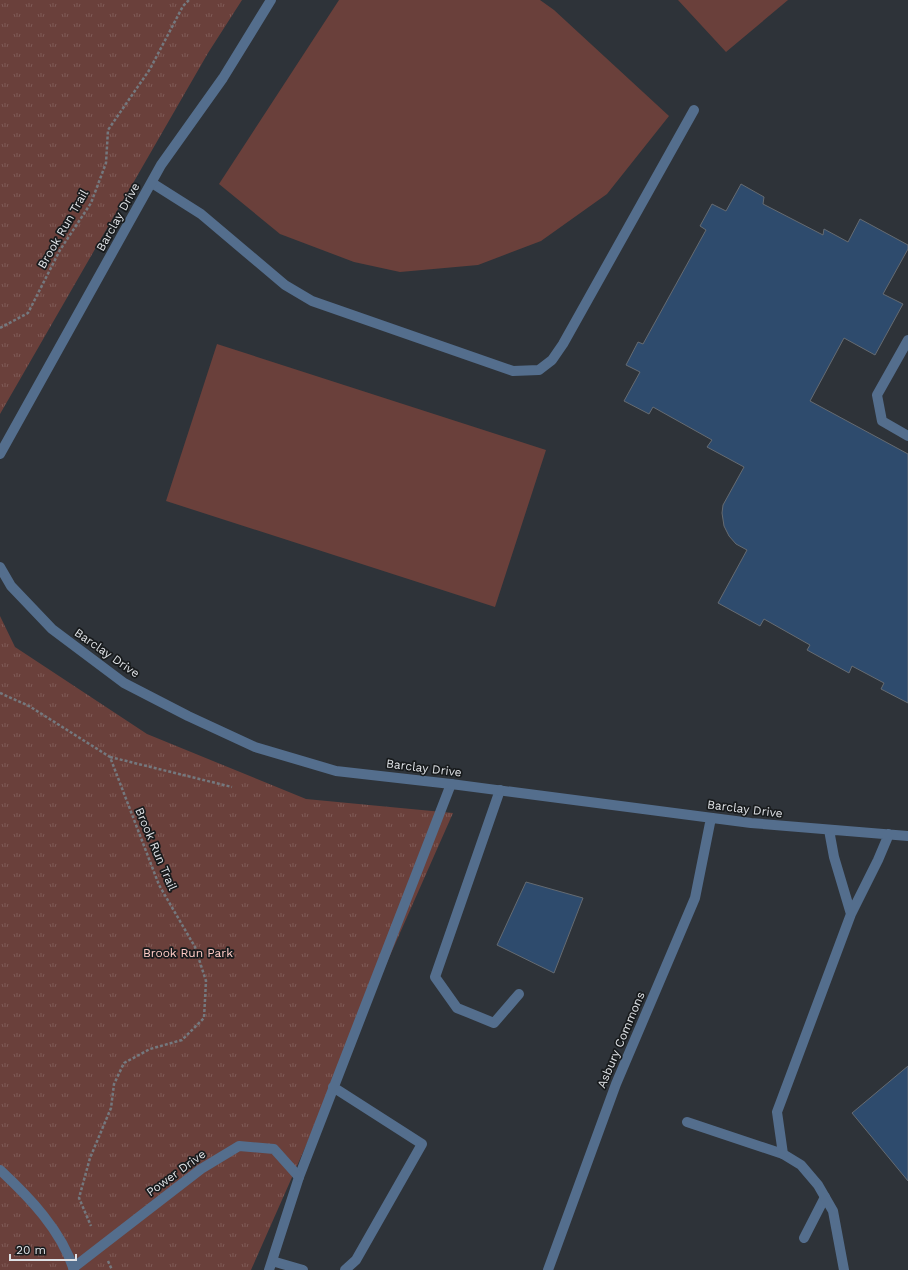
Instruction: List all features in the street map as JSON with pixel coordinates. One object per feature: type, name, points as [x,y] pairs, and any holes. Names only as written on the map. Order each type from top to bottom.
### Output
[{"type":"street","name":"Barclay Drive","points":[[0,454],[161,165],[223,78],[271,0]]},
{"type":"street","points":[[152,183],[201,214],[285,285],[312,301],[513,371],[540,370],[552,360],[563,344],[694,110]]},
{"type":"street","points":[[908,340],[877,394],[882,421],[908,436]]},
{"type":"street","name":"Barclay Drive","points":[[0,567],[11,586],[52,629],[124,683],[188,716],[255,747],[336,770],[751,823],[908,836]]},
{"type":"street","points":[[303,1270],[271,1265],[299,1176],[451,784]]},
{"type":"street","points":[[500,790],[435,977],[457,1008],[494,1023],[519,994]]},
{"type":"street","name":"Asbury Commons","points":[[548,1270],[616,1084],[695,898],[711,818]]},
{"type":"street","points":[[829,830],[834,857],[851,914]]},
{"type":"street","points":[[783,1154],[777,1112],[851,914],[878,860],[889,834]]},
{"type":"street","points":[[333,1087],[422,1144],[356,1260],[346,1270]]},
{"type":"street","points":[[687,1122],[783,1154],[801,1166],[818,1185],[833,1211],[844,1270]]},
{"type":"street","name":"Power Drive","points":[[73,1269],[201,1169],[239,1146],[274,1149],[299,1176]]},
{"type":"street","points":[[0,1170],[26,1194],[51,1225],[67,1253],[73,1269]]},
{"type":"street","points":[[804,1238],[825,1197]]},
{"type":"path","name":"Brook Run Trail","points":[[0,328],[28,313],[60,250],[92,203],[106,163],[108,130],[150,69],[183,6],[189,0]]},
{"type":"path","points":[[0,693],[29,706],[110,757],[232,787]]},
{"type":"path","name":"Brook Run Trail","points":[[91,1226],[79,1198],[90,1158],[112,1108],[114,1084],[124,1063],[150,1049],[182,1040],[204,1018],[206,981],[195,947],[159,885],[110,757]]},
{"type":"green space","points":[[0,0],[242,0],[208,53],[0,414]]},
{"type":"green space","points":[[339,0],[540,0],[554,10],[669,116],[607,194],[541,241],[478,265],[400,272],[354,262],[280,234],[219,184]]},
{"type":"green space","points":[[678,0],[788,0],[726,52]]},
{"type":"green space","points":[[217,344],[546,450],[495,607],[166,501]]},
{"type":"green space","name":"Brook Run Park","points":[[0,616],[15,647],[147,734],[306,799],[453,813],[251,1270],[0,1270]]},
{"type":"building","points":[[741,184],[764,197],[763,204],[823,235],[824,229],[848,242],[860,219],[908,245],[908,249],[883,294],[903,304],[875,355],[844,338],[810,401],[908,454],[908,703],[881,689],[884,683],[852,666],[849,673],[807,650],[810,645],[764,619],[760,626],[718,603],[747,550],[736,544],[729,536],[724,526],[722,513],[723,505],[744,467],[707,447],[712,440],[653,407],[649,414],[624,401],[640,372],[626,365],[638,342],[643,344],[706,230],[700,226],[712,204],[726,211]]},
{"type":"building","points":[[526,882],[583,898],[554,973],[497,945]]},
{"type":"building","points":[[908,1066],[908,1181],[852,1113]]}]
